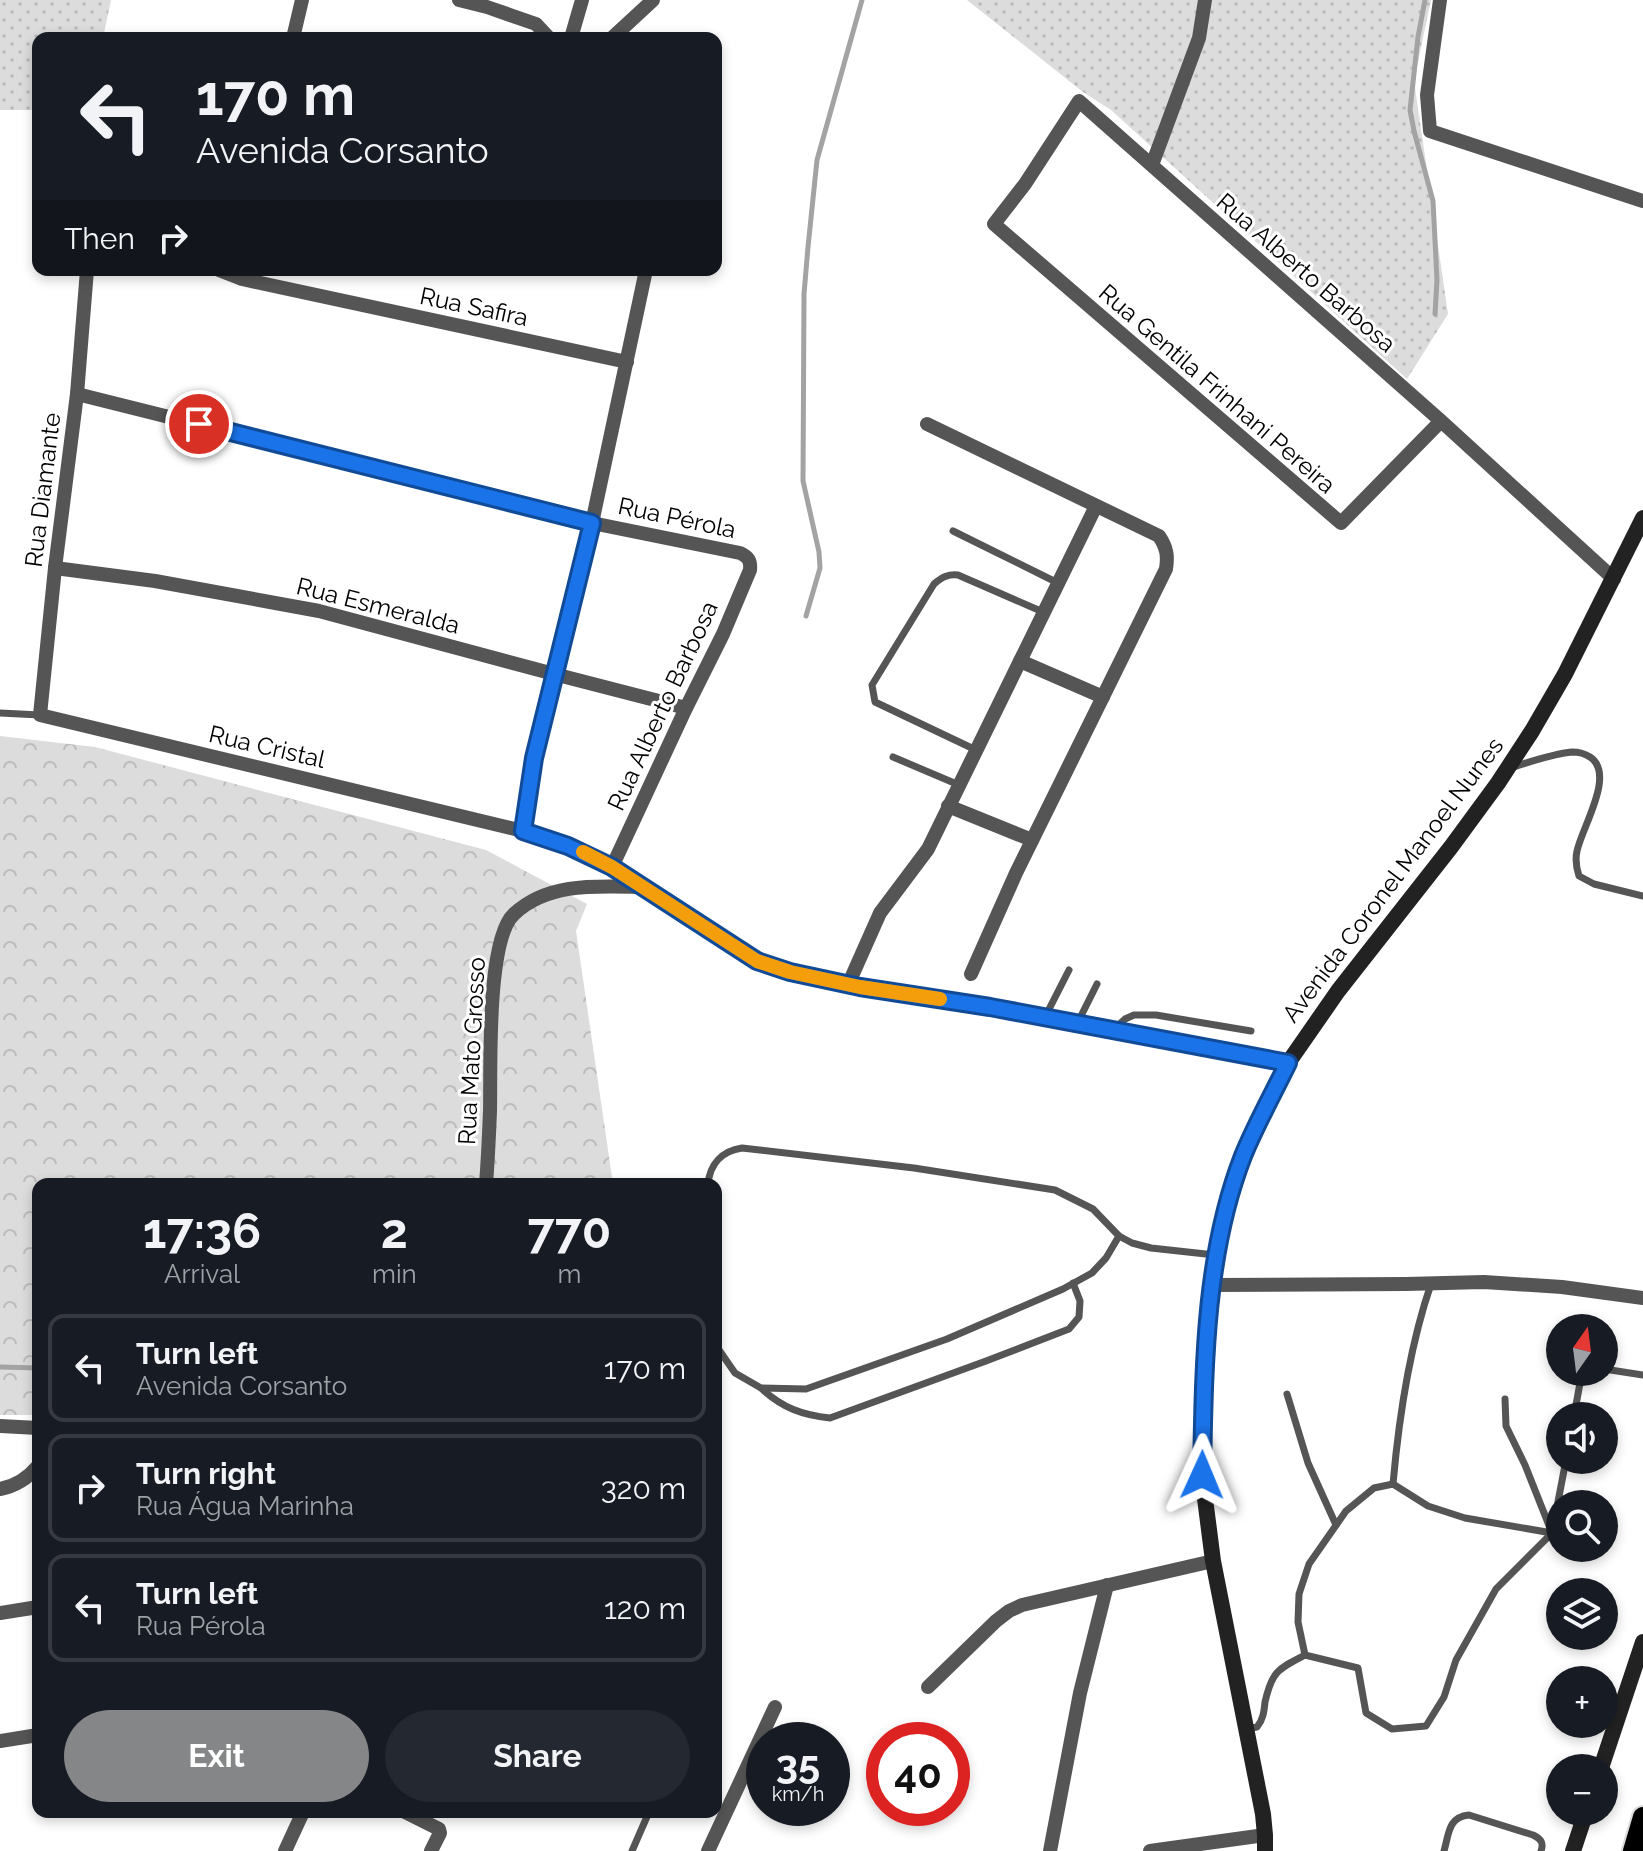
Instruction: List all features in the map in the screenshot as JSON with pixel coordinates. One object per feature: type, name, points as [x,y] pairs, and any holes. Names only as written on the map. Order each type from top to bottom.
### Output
[{"type":"main road","points":[[1633,1851],[1643,1817]]},
{"type":"street","points":[[294,32],[302,0]]},
{"type":"street","points":[[459,0],[536,24],[543,32]]},
{"type":"street","points":[[573,32],[582,0]]},
{"type":"street","points":[[618,32],[653,0]]},
{"type":"street","points":[[1152,165],[1199,38],[1205,0]]},
{"type":"street","points":[[1440,0],[1427,95],[1430,131],[1643,201]]},
{"type":"street","name":"Rua Alberto Barbosa","points":[[994,224],[1025,184],[1079,101],[1441,421],[1614,579]]},
{"type":"street","name":"Rua Gentila Frinhani Pereira","points":[[994,224],[1341,523],[1441,421]]},
{"type":"street","name":"Rua Diamante","points":[[40,715],[77,394],[87,276]]},
{"type":"street","name":"Rua Safira","points":[[252,276],[627,362]]},
{"type":"street","points":[[523,831],[534,758],[592,523],[645,276]]},
{"type":"street","name":"Rua Pérola","points":[[77,394],[592,523],[740,553],[751,562]]},
{"type":"street","points":[[927,424],[1159,536],[1168,557],[1166,569],[1032,840],[971,974]]},
{"type":"street","points":[[848,985],[880,913],[928,849],[1096,506]]},
{"type":"street","name":"Avenida Coronel Manoel Nunes","points":[[1265,1843],[1257,1780],[1213,1561],[1202,1475],[1204,1368],[1216,1255],[1225,1215],[1243,1158],[1288,1063],[1338,991],[1451,847],[1508,768],[1565,674],[1643,518]]},
{"type":"street","name":"Rua Alberto Barbosa","points":[[612,867],[723,634],[751,562]]},
{"type":"street","name":"Rua Esmeralda","points":[[55,568],[155,581],[319,611],[686,708]]},
{"type":"street","points":[[1020,661],[1103,697]]},
{"type":"street","name":"Rua Cristal","points":[[40,715],[523,831],[568,846],[612,867],[757,961],[790,972],[1288,1063]]},
{"type":"street","points":[[948,806],[1032,840]]},
{"type":"street","name":"Rua Mato Grosso","points":[[486,1178],[492,995],[499,943],[511,916],[535,898],[563,889],[641,887]]},
{"type":"street","points":[[1212,1285],[1484,1282],[1562,1287],[1643,1298]]},
{"type":"street","points":[[0,1426],[32,1428]]},
{"type":"street","points":[[0,1489],[11,1487],[32,1472]]},
{"type":"street","points":[[928,1687],[996,1621],[1022,1605],[1213,1561]]},
{"type":"street","points":[[1050,1851],[1080,1693],[1107,1585]]},
{"type":"street","points":[[0,1613],[32,1608]]},
{"type":"street","points":[[1606,1754],[1643,1642]]},
{"type":"street","points":[[708,1851],[775,1707]]},
{"type":"street","points":[[0,1741],[32,1736]]},
{"type":"street","points":[[285,1851],[300,1818]]},
{"type":"street","points":[[417,1818],[440,1830],[431,1851]]},
{"type":"street","points":[[1573,1851],[1581,1826]]},
{"type":"street","points":[[1150,1851],[1265,1843]]},
{"type":"lane","points":[[953,531],[1058,583]]},
{"type":"lane","points":[[976,750],[875,702],[872,685],[934,584],[943,577],[958,575],[1043,612]]},
{"type":"lane","name":"Rua Cristal","points":[[0,713],[40,715]]},
{"type":"lane","points":[[1508,768],[1576,752],[1588,756],[1597,764],[1600,787],[1577,851],[1575,864],[1579,876],[1594,884],[1643,896]]},
{"type":"lane","points":[[893,757],[959,785]]},
{"type":"lane","points":[[1045,1017],[1069,970]]},
{"type":"lane","points":[[1077,1024],[1097,984]]},
{"type":"lane","points":[[1112,1030],[1134,1015],[1156,1015],[1251,1031]]},
{"type":"lane","points":[[708,1178],[716,1160],[730,1149],[742,1148],[898,1166],[1055,1190],[1093,1209],[1119,1236],[1132,1243],[1216,1255]]},
{"type":"lane","points":[[761,1388],[806,1389],[947,1339],[1092,1273],[1106,1258],[1119,1236]]},
{"type":"lane","points":[[722,1354],[735,1373],[761,1388],[775,1401],[806,1416],[830,1418],[1069,1329],[1079,1317],[1080,1301],[1073,1283]]},
{"type":"lane","points":[[1393,1484],[1397,1430],[1418,1324],[1431,1284]]},
{"type":"lane","points":[[1618,1371],[1643,1375]]},
{"type":"lane","points":[[1287,1394],[1308,1463],[1336,1525]]},
{"type":"lane","points":[[1505,1399],[1506,1426],[1546,1518]]},
{"type":"lane","points":[[1305,1655],[1298,1622],[1299,1594],[1309,1564],[1346,1511],[1374,1488],[1393,1484],[1428,1506],[1465,1518],[1546,1532]]},
{"type":"lane","points":[[1246,1729],[1257,1727],[1262,1720],[1273,1675],[1305,1655],[1358,1668],[1366,1713],[1392,1729],[1426,1726],[1444,1697],[1456,1660],[1496,1589],[1546,1539]]},
{"type":"lane","points":[[1444,1851],[1453,1821],[1458,1816],[1469,1815],[1533,1835],[1540,1839],[1543,1846],[1541,1851]]},
{"type":"lane","points":[[632,1851],[646,1818]]},
{"type":"green space","points":[[0,0],[111,0],[104,32],[32,32],[32,110],[0,110]]},
{"type":"green space","points":[[967,0],[1431,0],[1414,81],[1448,314],[1407,379],[1111,110],[1083,92]]},
{"type":"green space","points":[[0,736],[95,747],[486,850],[587,904],[576,931],[612,1178],[32,1178],[32,1415],[0,1415]]},
{"type":"waterway","points":[[806,616],[820,568],[803,481],[804,294],[808,247],[817,160],[862,0]]},
{"type":"waterway","points":[[1425,0],[1410,110],[1433,201],[1437,280],[1435,314]]},
{"type":"waterway","points":[[0,1367],[32,1368]]},
{"type":"slow traffic","points":[[583,852],[612,867],[757,961],[790,972],[860,987],[940,999]]},
{"type":"route","points":[[199,424],[592,523],[534,758],[523,831],[568,846],[612,867],[757,961],[790,972],[1288,1063],[1243,1158],[1216,1255],[1204,1368],[1202,1475]]}]
